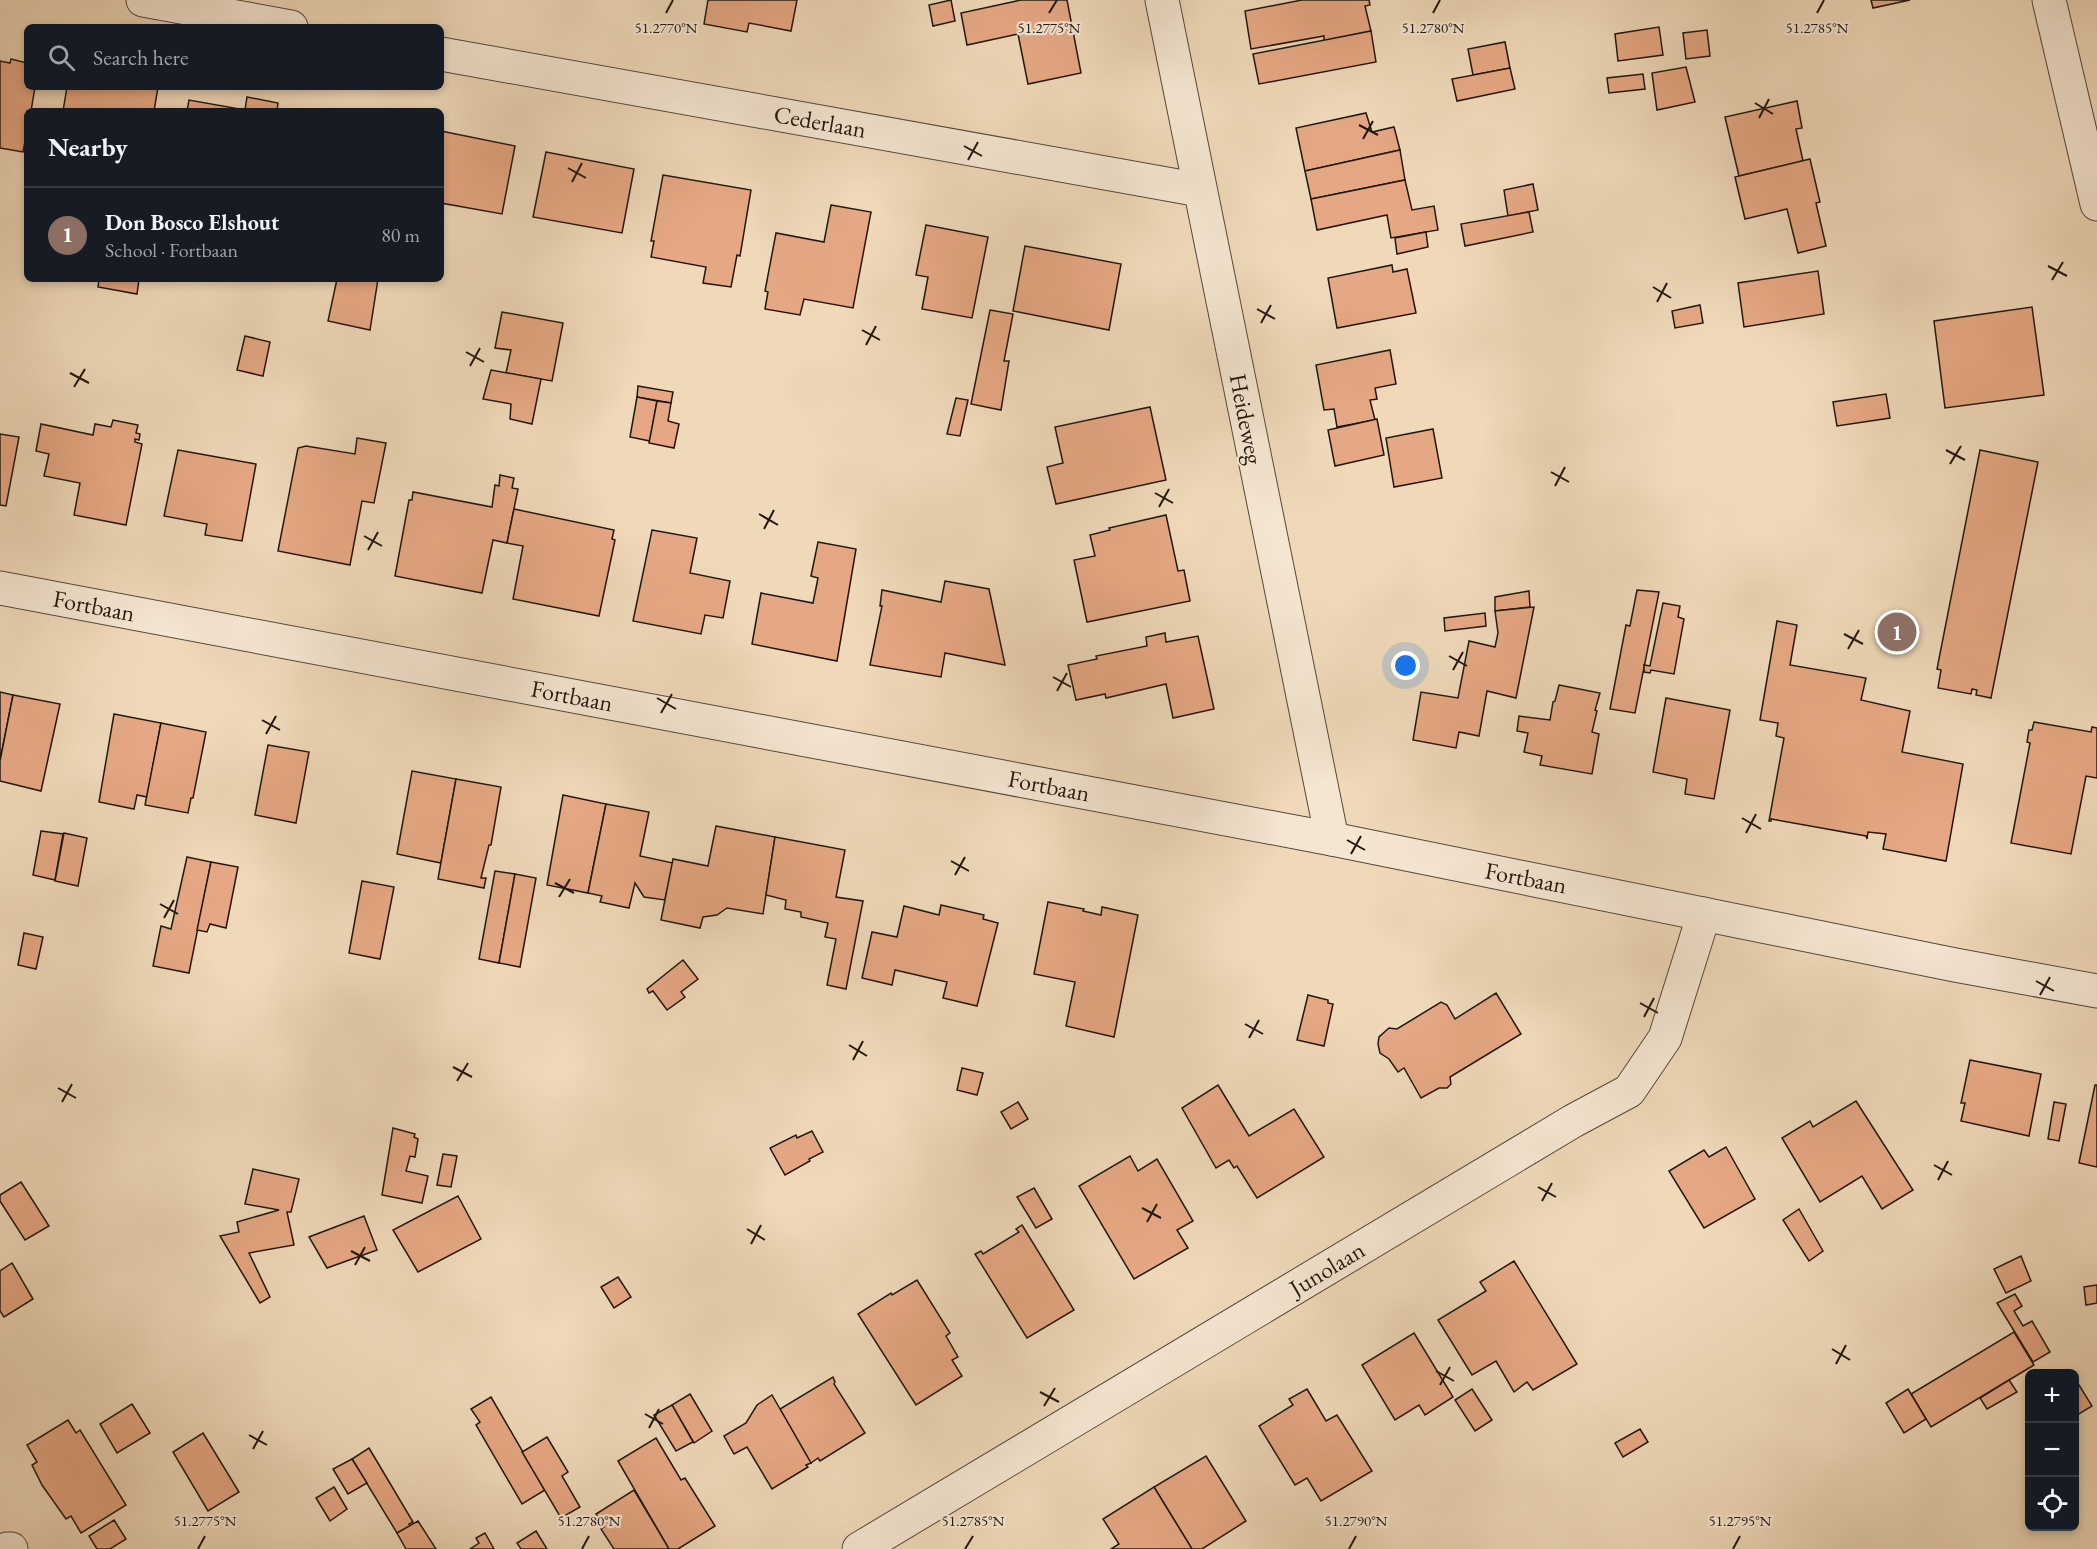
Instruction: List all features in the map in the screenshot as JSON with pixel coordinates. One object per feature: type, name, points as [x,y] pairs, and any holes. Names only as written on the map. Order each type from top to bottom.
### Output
[{"type":"street","points":[[143,0],[275,24]]},
{"type":"street","name":"Heideweg","points":[[1162,0],[1332,839]]},
{"type":"street","points":[[2049,0],[2097,204]]},
{"type":"street","name":"Cederlaan","points":[[444,55],[1200,190]]},
{"type":"street","name":"Fortbaan","points":[[0,588],[1332,839],[2097,992]]},
{"type":"street","name":"Junolaan","points":[[859,1549],[1573,1121],[1629,1091],[1665,1038],[1704,914]]},
{"type":"building","points":[[708,0],[797,0],[791,31],[749,23],[747,32],[704,24]]},
{"type":"building","points":[[951,0],[955,21],[933,26],[929,5]]},
{"type":"building","points":[[1021,0],[1067,0],[1081,73],[1028,84],[1018,34],[967,45],[961,13]]},
{"type":"building","points":[[1302,0],[1369,0],[1370,5],[1365,6],[1371,31],[1324,41],[1324,36],[1251,49],[1245,11]]},
{"type":"building","points":[[1871,0],[1910,0],[1873,8]]},
{"type":"building","points":[[1659,27],[1663,55],[1618,61],[1615,34]]},
{"type":"building","points":[[1707,30],[1710,56],[1686,59],[1683,33]]},
{"type":"building","points":[[1371,31],[1376,62],[1259,84],[1253,54]]},
{"type":"building","points":[[1505,42],[1510,68],[1473,75],[1468,49]]},
{"type":"building","points":[[11,59],[24,62],[24,90],[34,90],[32,108],[24,108],[23,152],[0,148],[0,61],[10,63]]},
{"type":"building","points":[[1686,67],[1695,102],[1657,110],[1652,73]]},
{"type":"building","points":[[1510,68],[1515,89],[1457,101],[1452,79]]},
{"type":"building","points":[[1643,74],[1645,89],[1609,93],[1607,78]]},
{"type":"building","points":[[66,90],[158,90],[154,108],[64,108]]},
{"type":"building","points":[[247,97],[278,103],[277,108],[245,108]]},
{"type":"building","points":[[189,100],[234,108],[188,108]]},
{"type":"building","points":[[1797,101],[1802,128],[1796,129],[1803,161],[1739,176],[1725,117]]},
{"type":"building","points":[[1366,113],[1372,132],[1394,127],[1400,150],[1305,171],[1296,128]]},
{"type":"building","points":[[444,132],[515,146],[502,214],[444,204]]},
{"type":"building","points":[[1400,150],[1405,180],[1311,199],[1305,171]]},
{"type":"building","points":[[546,152],[634,169],[622,233],[533,217]]},
{"type":"building","points":[[1810,159],[1820,202],[1816,203],[1826,246],[1798,253],[1787,209],[1745,219],[1735,177]]},
{"type":"building","points":[[663,175],[751,190],[740,256],[737,255],[731,287],[703,283],[706,267],[651,257],[654,241],[651,241]]},
{"type":"building","points":[[1405,180],[1412,210],[1434,206],[1438,230],[1391,238],[1387,215],[1317,230],[1311,199]]},
{"type":"building","points":[[1533,184],[1538,210],[1508,216],[1504,190]]},
{"type":"building","points":[[831,205],[871,212],[853,308],[804,299],[800,315],[765,309],[768,292],[765,291],[776,233],[824,242]]},
{"type":"building","points":[[1529,212],[1533,232],[1465,246],[1461,224]]},
{"type":"building","points":[[926,225],[988,237],[972,318],[922,309],[928,277],[916,275]]},
{"type":"building","points":[[1426,232],[1428,247],[1397,254],[1395,238]]},
{"type":"building","points":[[1025,246],[1121,264],[1109,330],[1013,311]]},
{"type":"building","points":[[1392,265],[1393,272],[1407,269],[1416,313],[1337,328],[1328,278]]},
{"type":"building","points":[[1818,271],[1824,314],[1744,327],[1738,283]]},
{"type":"building","points":[[99,282],[139,282],[137,294],[98,287]]},
{"type":"building","points":[[336,282],[378,282],[370,330],[328,321]]},
{"type":"building","points":[[1700,305],[1703,323],[1675,328],[1672,311]]},
{"type":"building","points":[[2032,307],[2044,395],[1945,408],[1934,321]]},
{"type":"building","points":[[990,310],[1013,314],[1004,361],[1009,361],[1001,410],[971,404]]},
{"type":"building","points":[[502,312],[563,323],[552,381],[506,373],[511,350],[495,348]]},
{"type":"building","points":[[245,336],[270,342],[263,376],[237,370]]},
{"type":"building","points":[[1390,350],[1396,384],[1375,388],[1377,399],[1370,400],[1375,420],[1337,427],[1334,409],[1324,410],[1316,365]]},
{"type":"building","points":[[491,370],[541,379],[532,424],[510,419],[511,404],[483,399]]},
{"type":"building","points":[[638,386],[673,392],[671,403],[637,397]]},
{"type":"building","points":[[1886,394],[1890,418],[1837,426],[1833,402]]},
{"type":"building","points":[[637,397],[657,401],[650,441],[630,437]]},
{"type":"building","points":[[956,398],[968,400],[960,436],[947,434]]},
{"type":"building","points":[[657,401],[671,403],[668,421],[679,424],[674,448],[649,443]]},
{"type":"building","points":[[1150,407],[1166,480],[1056,504],[1047,467],[1063,463],[1055,427]]},
{"type":"building","points":[[1377,419],[1384,455],[1335,466],[1328,430]]},
{"type":"building","points":[[113,420],[138,425],[136,433],[140,434],[139,440],[135,439],[135,442],[142,444],[126,525],[74,515],[80,483],[44,476],[49,454],[36,451],[41,424],[93,435],[95,424],[111,427]]},
{"type":"building","points":[[1433,429],[1442,478],[1394,487],[1386,438]]},
{"type":"building","points":[[0,434],[19,437],[6,506],[0,505]]},
{"type":"building","points":[[357,438],[386,443],[374,503],[362,501],[350,565],[278,551],[298,448],[306,446],[355,454]]},
{"type":"building","points":[[178,450],[256,464],[242,541],[205,535],[207,524],[164,516]]},
{"type":"building","points":[[1980,450],[2038,462],[1991,698],[1976,695],[1977,690],[1972,689],[1971,694],[1938,688],[1941,670],[1937,669]]},
{"type":"building","points":[[500,475],[514,478],[512,488],[518,489],[507,543],[493,540],[482,593],[395,576],[409,500],[412,500],[413,492],[492,507],[495,485],[499,486]]},
{"type":"building","points":[[514,509],[614,530],[612,539],[615,540],[599,616],[513,599],[523,546],[507,543]]},
{"type":"building","points":[[1166,515],[1178,571],[1184,570],[1190,601],[1087,622],[1074,560],[1095,556],[1090,535],[1110,530],[1109,528]]},
{"type":"building","points":[[652,530],[697,538],[690,573],[730,581],[723,618],[705,615],[701,634],[633,621]]},
{"type":"building","points":[[818,542],[856,549],[837,661],[752,644],[761,593],[813,603],[818,578],[811,576]]},
{"type":"building","points":[[945,581],[989,589],[1005,665],[945,653],[941,677],[870,665],[882,606],[880,606],[882,590],[941,602]]},
{"type":"building","points":[[1637,590],[1659,592],[1635,713],[1610,709],[1626,625],[1630,626]]},
{"type":"building","points":[[1529,591],[1530,607],[1495,611],[1495,597]]},
{"type":"building","points":[[1663,603],[1680,606],[1678,617],[1684,619],[1674,674],[1651,670],[1650,673],[1644,672],[1644,665],[1650,666]]},
{"type":"building","points":[[1534,607],[1516,698],[1487,691],[1479,736],[1459,732],[1456,748],[1413,740],[1421,692],[1458,698],[1469,641],[1495,647],[1498,633],[1495,611]]},
{"type":"building","points":[[1485,613],[1486,626],[1445,631],[1444,618]]},
{"type":"building","points":[[1777,621],[1797,625],[1790,665],[1866,678],[1861,700],[1910,711],[1902,752],[1963,764],[1946,861],[1883,849],[1886,834],[1868,832],[1867,839],[1866,836],[1771,819],[1769,821],[1784,738],[1776,736],[1778,723],[1760,720]]},
{"type":"building","points":[[1165,633],[1166,642],[1198,636],[1214,709],[1173,718],[1166,684],[1106,698],[1105,694],[1076,700],[1068,665],[1097,659],[1096,656],[1147,646],[1146,637]]},
{"type":"building","points":[[1559,685],[1600,693],[1592,732],[1599,734],[1592,774],[1540,765],[1542,756],[1524,752],[1528,733],[1517,731],[1519,716],[1550,720]]},
{"type":"building","points":[[0,692],[13,695],[0,761]]},
{"type":"building","points":[[13,695],[60,704],[41,791],[0,781],[0,761]]},
{"type":"building","points":[[1666,698],[1730,710],[1714,799],[1685,794],[1687,779],[1653,772]]},
{"type":"building","points":[[114,714],[161,723],[147,797],[137,795],[134,809],[99,802]]},
{"type":"building","points":[[2034,722],[2091,732],[2092,727],[2097,728],[2097,778],[2086,776],[2071,854],[2011,843],[2030,743],[2027,742],[2029,730],[2032,730]]},
{"type":"building","points":[[161,723],[206,732],[188,813],[145,805]]},
{"type":"building","points":[[268,745],[309,752],[296,823],[255,815]]},
{"type":"building","points":[[412,771],[456,779],[441,863],[397,854]]},
{"type":"building","points":[[456,779],[501,787],[491,845],[489,845],[481,878],[486,878],[484,888],[438,879]]},
{"type":"building","points":[[563,795],[606,804],[588,893],[547,885]]},
{"type":"building","points":[[606,804],[649,812],[640,856],[673,863],[665,900],[644,897],[635,883],[629,908],[600,902],[602,896],[588,893]]},
{"type":"building","points":[[716,826],[775,837],[763,914],[727,908],[717,915],[703,917],[700,928],[661,920],[673,859],[708,866]]},
{"type":"building","points":[[41,831],[63,834],[55,880],[33,875]]},
{"type":"building","points":[[64,833],[87,838],[78,886],[55,881]]},
{"type":"building","points":[[775,837],[845,850],[836,897],[863,901],[846,989],[827,985],[836,939],[825,937],[828,923],[801,917],[801,912],[785,909],[786,900],[766,895]]},
{"type":"building","points":[[187,857],[211,862],[189,973],[153,966],[161,926],[171,929]]},
{"type":"building","points":[[211,862],[238,867],[226,928],[210,924],[207,932],[197,930]]},
{"type":"building","points":[[495,871],[515,874],[499,963],[479,959]]},
{"type":"building","points":[[515,874],[536,878],[520,967],[499,963]]},
{"type":"building","points":[[362,881],[394,887],[380,959],[349,953]]},
{"type":"building","points":[[1048,902],[1101,915],[1102,907],[1138,915],[1114,1037],[1066,1026],[1075,982],[1034,974]]},
{"type":"building","points":[[941,905],[984,915],[983,919],[998,923],[977,1006],[943,998],[947,982],[895,970],[892,985],[862,978],[872,932],[897,937],[904,906],[939,915]]},
{"type":"building","points":[[24,933],[43,937],[36,969],[18,965]]},
{"type":"building","points":[[683,960],[698,979],[681,992],[685,997],[667,1010],[653,991],[649,993],[647,989]]},
{"type":"building","points":[[1496,993],[1521,1034],[1450,1077],[1451,1084],[1447,1088],[1439,1088],[1421,1098],[1404,1068],[1398,1072],[1389,1059],[1380,1053],[1379,1037],[1389,1028],[1397,1029],[1441,1002],[1447,1005],[1455,1019]]},
{"type":"building","points":[[1308,995],[1328,1000],[1328,1003],[1333,1004],[1324,1046],[1297,1040]]},
{"type":"building","points":[[1970,1060],[2041,1074],[2029,1136],[1961,1121],[1965,1103],[1961,1103]]},
{"type":"building","points":[[962,1068],[983,1073],[977,1095],[957,1090]]},
{"type":"building","points":[[1218,1085],[1249,1136],[1294,1109],[1324,1157],[1257,1198],[1237,1166],[1234,1168],[1229,1160],[1216,1168],[1182,1108]]},
{"type":"building","points":[[2095,1085],[2097,1085],[2097,1167],[2079,1163]]},
{"type":"building","points":[[1856,1101],[1913,1190],[1882,1209],[1862,1176],[1820,1202],[1782,1138],[1810,1121],[1813,1127]]},
{"type":"building","points":[[1018,1102],[1028,1119],[1011,1129],[1001,1112]]},
{"type":"building","points":[[2054,1102],[2066,1104],[2059,1141],[2048,1139]]},
{"type":"building","points":[[393,1128],[415,1134],[414,1137],[418,1139],[415,1157],[410,1156],[406,1171],[428,1176],[422,1203],[382,1195]]},
{"type":"building","points":[[812,1131],[823,1152],[785,1175],[770,1148],[796,1135],[797,1138]]},
{"type":"building","points":[[1726,1147],[1755,1199],[1704,1228],[1669,1171],[1704,1150],[1709,1157]]},
{"type":"building","points":[[443,1154],[457,1156],[451,1187],[437,1185]]},
{"type":"building","points":[[1130,1156],[1138,1171],[1157,1159],[1193,1221],[1177,1230],[1188,1248],[1134,1279],[1079,1186]]},
{"type":"building","points":[[253,1169],[299,1179],[291,1212],[287,1212],[294,1245],[249,1253],[270,1297],[260,1303],[220,1236],[239,1232],[237,1222],[279,1210],[245,1204]]},
{"type":"building","points":[[21,1182],[49,1226],[25,1240],[0,1201],[0,1195]]},
{"type":"building","points":[[1034,1188],[1052,1219],[1036,1228],[1017,1197]]},
{"type":"building","points":[[458,1196],[481,1239],[418,1272],[393,1230]]},
{"type":"building","points":[[1799,1209],[1823,1251],[1809,1261],[1783,1220]]},
{"type":"building","points":[[364,1216],[377,1250],[327,1268],[309,1237]]},
{"type":"building","points":[[1022,1225],[1074,1310],[1027,1338],[975,1254],[981,1251],[983,1254],[1019,1232],[1016,1229]]},
{"type":"building","points":[[2021,1256],[2031,1281],[2006,1293],[1994,1269]]},
{"type":"building","points":[[1514,1261],[1577,1364],[1533,1390],[1527,1382],[1514,1392],[1496,1361],[1472,1375],[1438,1320],[1486,1291],[1480,1282]]},
{"type":"building","points":[[12,1263],[33,1299],[4,1317],[0,1311],[0,1271]]},
{"type":"building","points":[[618,1277],[631,1297],[614,1308],[601,1287]]},
{"type":"building","points":[[917,1280],[950,1333],[946,1336],[958,1357],[952,1360],[962,1376],[916,1405],[858,1314]]},
{"type":"building","points":[[2097,1285],[2097,1303],[2086,1305],[2084,1287]]},
{"type":"building","points":[[2015,1294],[2022,1306],[2014,1311],[2023,1326],[2032,1321],[2050,1352],[2033,1362],[1997,1303]]},
{"type":"building","points":[[2014,1332],[2034,1365],[1931,1427],[1911,1394]]},
{"type":"building","points":[[1414,1333],[1453,1397],[1425,1415],[1419,1405],[1395,1420],[1362,1365]]},
{"type":"building","points":[[833,1377],[834,1384],[865,1433],[820,1461],[818,1458],[811,1463],[780,1409]]},
{"type":"building","points":[[2009,1380],[2017,1392],[1987,1409],[1980,1398]]},
{"type":"building","points":[[2079,1385],[2092,1406],[2079,1414]]},
{"type":"building","points":[[1307,1389],[1326,1421],[1337,1415],[1372,1471],[1321,1501],[1307,1478],[1295,1485],[1259,1426],[1293,1405],[1289,1399]]},
{"type":"building","points":[[1472,1389],[1492,1420],[1475,1431],[1455,1400]]},
{"type":"building","points":[[1908,1389],[1926,1419],[1904,1433],[1886,1403]]},
{"type":"building","points":[[690,1394],[712,1431],[694,1443],[672,1405]]},
{"type":"building","points":[[772,1395],[811,1463],[772,1489],[747,1447],[734,1454],[724,1436],[746,1423],[757,1405]]},
{"type":"building","points":[[491,1397],[545,1490],[522,1504],[476,1425],[480,1422],[471,1409]]},
{"type":"building","points":[[132,1404],[150,1433],[117,1453],[100,1424]]},
{"type":"building","points":[[672,1405],[693,1442],[676,1451],[654,1415]]},
{"type":"building","points":[[68,1420],[76,1433],[80,1430],[126,1505],[81,1533],[71,1516],[66,1519],[42,1485],[32,1465],[37,1462],[27,1445]]},
{"type":"building","points":[[1640,1429],[1648,1442],[1623,1457],[1615,1443]]},
{"type":"building","points":[[203,1433],[239,1492],[208,1511],[173,1452]]},
{"type":"building","points":[[547,1437],[568,1472],[562,1476],[580,1507],[561,1518],[522,1452]]},
{"type":"building","points":[[656,1438],[681,1480],[685,1478],[715,1526],[678,1549],[669,1549],[618,1461]]},
{"type":"building","points":[[369,1448],[413,1522],[397,1533],[352,1459]]},
{"type":"building","points":[[1206,1456],[1246,1521],[1202,1549],[1192,1549],[1154,1487]]},
{"type":"building","points":[[352,1459],[367,1483],[348,1494],[333,1469]]},
{"type":"building","points":[[334,1487],[347,1509],[330,1521],[316,1498]]},
{"type":"building","points":[[1154,1487],[1192,1549],[1111,1549],[1119,1544],[1103,1519]]},
{"type":"building","points":[[634,1490],[669,1549],[614,1549],[601,1529],[604,1527],[596,1514]]},
{"type":"building","points":[[114,1520],[126,1539],[110,1549],[97,1549],[89,1536]]},
{"type":"building","points":[[418,1521],[436,1549],[406,1549],[397,1533]]},
{"type":"building","points":[[536,1531],[547,1549],[521,1549],[517,1543]]},
{"type":"building","points":[[485,1533],[494,1549],[470,1549],[479,1543],[476,1538]]},
{"type":"place","name":"Don Bosco Elshout","points":[[1897,632]]}]
